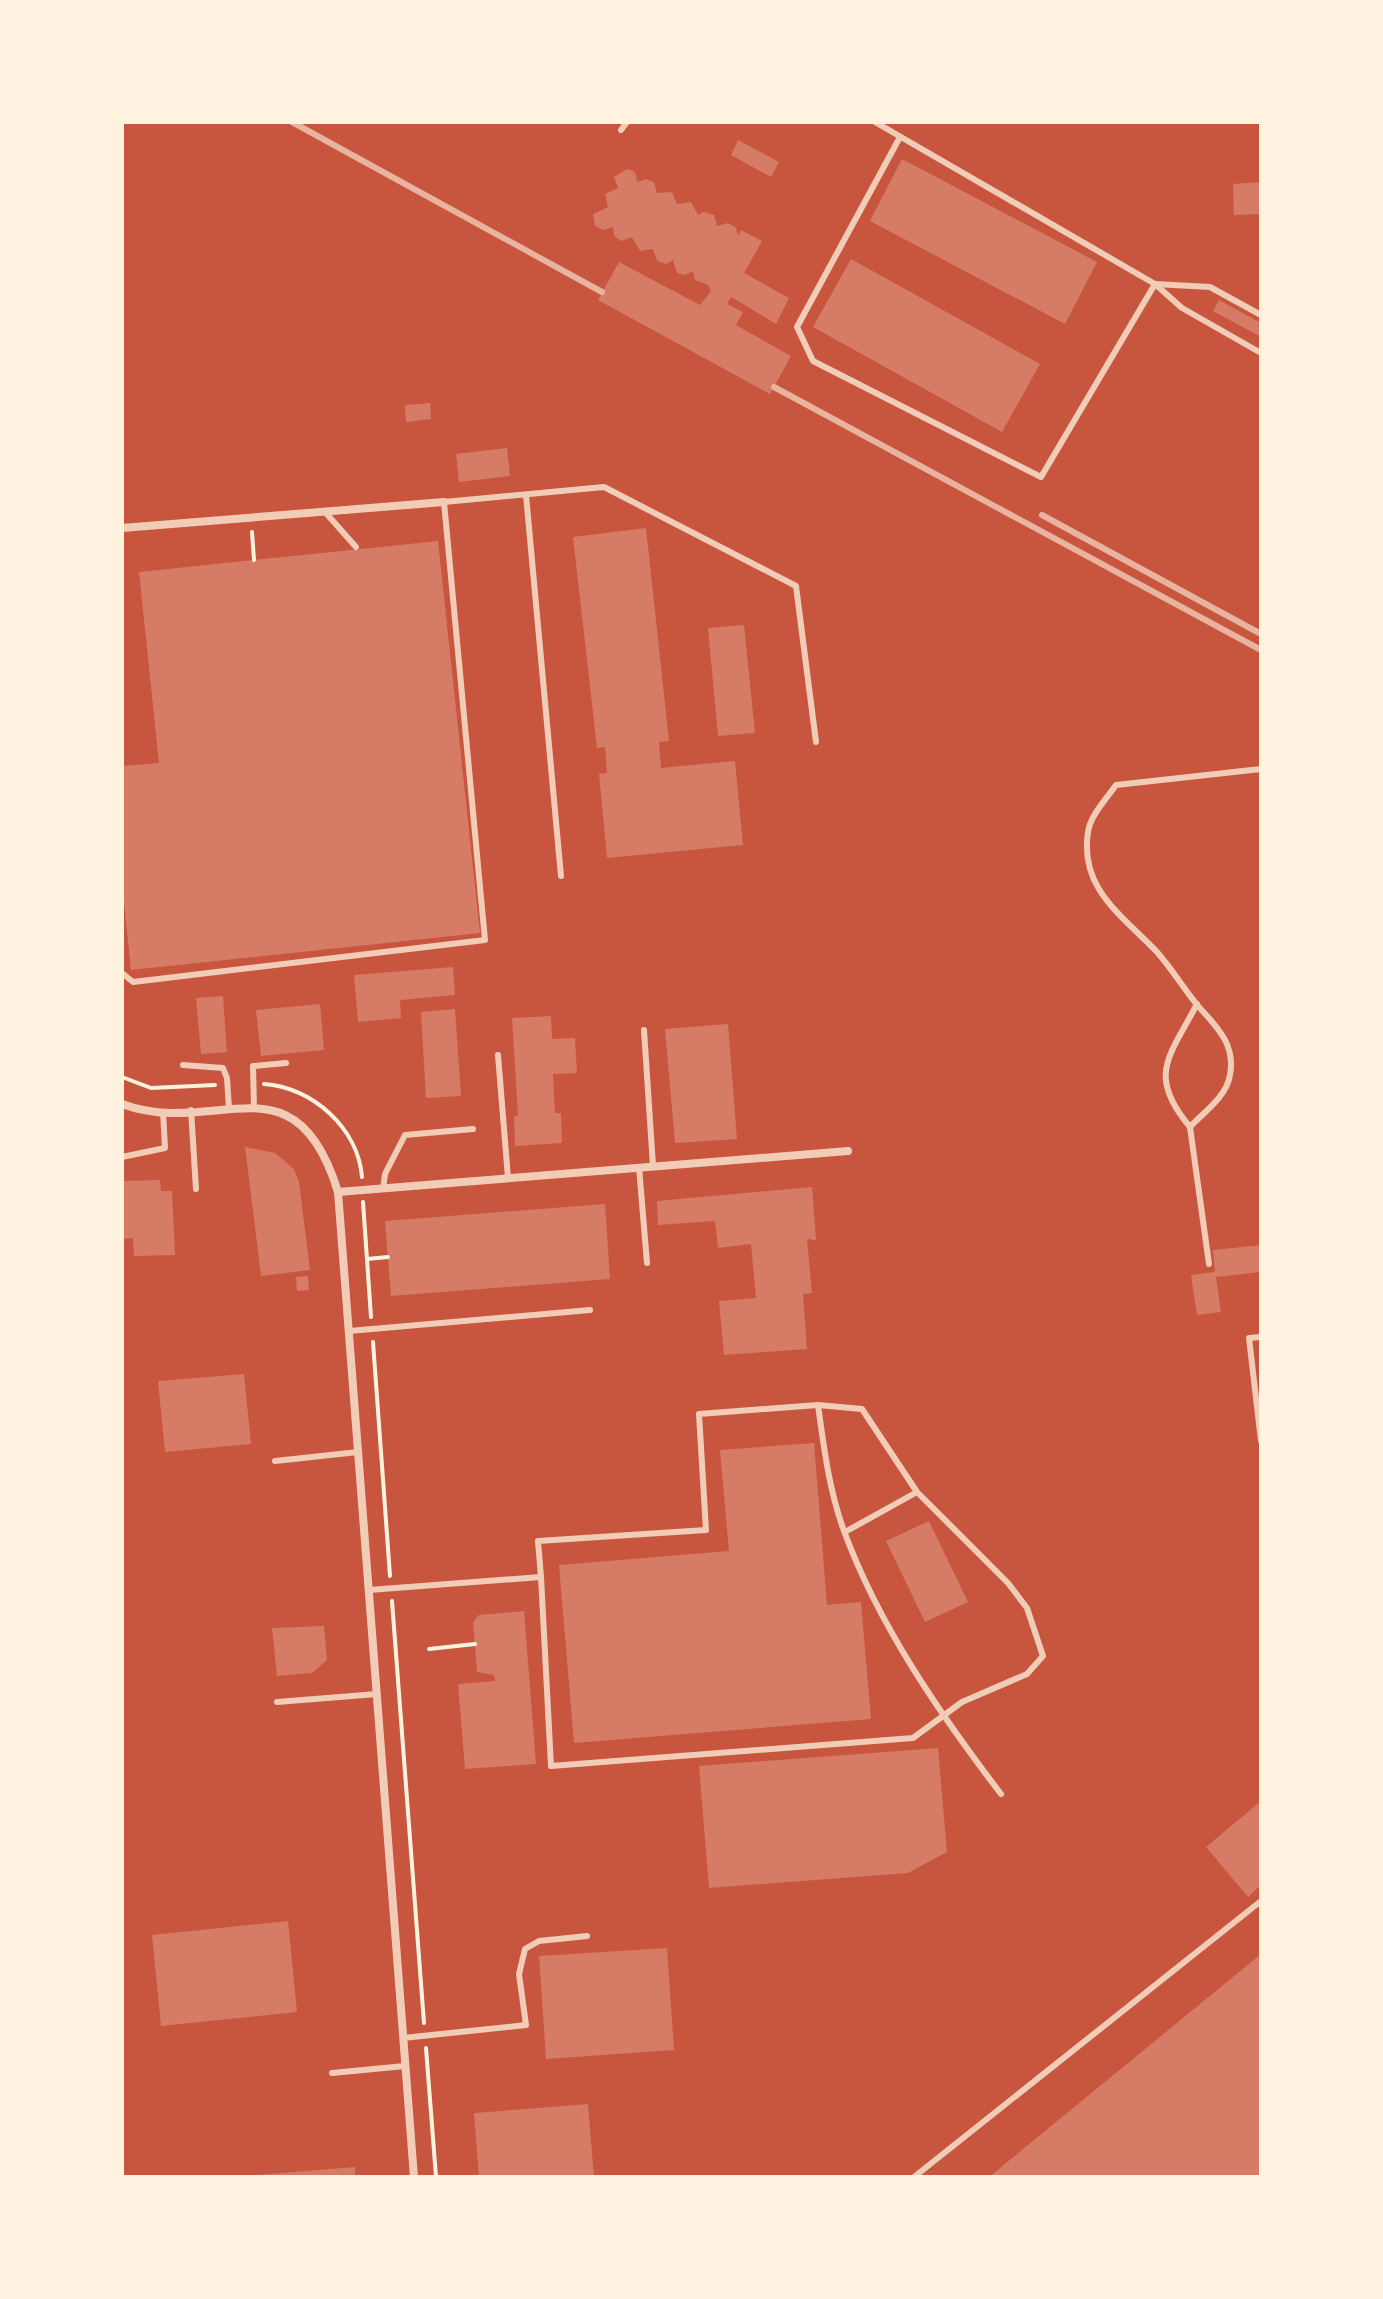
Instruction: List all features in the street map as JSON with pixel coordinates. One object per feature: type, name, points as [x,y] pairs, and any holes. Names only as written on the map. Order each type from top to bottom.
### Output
[{"type":"street","points":[[122,528],[444,502]]},
{"type":"street","points":[[122,1104],[163,1112],[267,1107],[296,1119],[315,1138],[329,1161],[338,1192],[414,2177]]},
{"type":"street","points":[[338,1192],[848,1151]]},
{"type":"lane","points":[[621,130],[627,122]]},
{"type":"lane","points":[[875,122],[1155,284],[1182,308],[1261,353]]},
{"type":"lane","points":[[900,137],[797,327],[813,361],[1041,477],[1155,284]]},
{"type":"lane","points":[[1155,284],[1210,287],[1261,315]]},
{"type":"lane","points":[[122,973],[133,982],[485,940],[444,502],[604,487],[796,586],[816,742]]},
{"type":"lane","points":[[526,495],[561,876]]},
{"type":"lane","points":[[325,512],[356,547]]},
{"type":"lane","points":[[1190,1127],[1219,1098],[1230,1076],[1230,1055],[1224,1035],[1158,953],[1115,913],[1097,888],[1086,864],[1088,828],[1116,785],[1261,769]]},
{"type":"lane","points":[[1197,1004],[1168,1059],[1163,1082],[1174,1108],[1190,1127],[1209,1264]]},
{"type":"lane","points":[[644,1030],[653,1166]]},
{"type":"lane","points":[[498,1055],[508,1178]]},
{"type":"lane","points":[[254,1108],[253,1066],[286,1063]]},
{"type":"lane","points":[[183,1065],[223,1068],[227,1078],[229,1109]]},
{"type":"lane","points":[[191,1110],[196,1189]]},
{"type":"lane","points":[[122,1157],[165,1148],[163,1112]]},
{"type":"lane","points":[[383,1189],[385,1174],[405,1135],[473,1129]]},
{"type":"lane","points":[[639,1167],[647,1263]]},
{"type":"lane","points":[[349,1331],[590,1310]]},
{"type":"lane","points":[[1261,1337],[1249,1338],[1261,1441]]},
{"type":"lane","points":[[818,1405],[828,1474],[845,1532],[883,1612],[942,1717],[1001,1794]]},
{"type":"lane","points":[[818,1405],[862,1409],[917,1492],[1008,1583],[1027,1608],[1043,1656],[1027,1674],[962,1702],[913,1738],[551,1766],[538,1541],[706,1530],[699,1414],[818,1405]]},
{"type":"lane","points":[[275,1461],[358,1452]]},
{"type":"lane","points":[[845,1532],[917,1492]]},
{"type":"lane","points":[[369,1590],[541,1577]]},
{"type":"lane","points":[[277,1702],[377,1694]]},
{"type":"lane","points":[[914,2177],[1261,1901]]},
{"type":"lane","points":[[403,2038],[526,2025],[519,1974],[525,1949],[539,1941],[587,1936]]},
{"type":"lane","points":[[332,2073],[405,2066]]},
{"type":"path","points":[[251,517],[254,560]]},
{"type":"path","points":[[367,1259],[388,1257]]},
{"type":"path","points":[[429,1649],[475,1644]]},
{"type":"building","points":[[738,140],[779,162],[771,177],[731,155]]},
{"type":"building","points":[[902,159],[1097,262],[1065,324],[870,221]]},
{"type":"building","points":[[627,169],[635,172],[637,182],[646,179],[654,182],[657,193],[672,192],[677,204],[691,202],[698,215],[704,212],[714,215],[717,226],[728,223],[736,228],[738,236],[741,230],[762,241],[744,273],[789,298],[776,324],[731,297],[727,304],[743,312],[736,325],[791,356],[770,394],[598,300],[619,262],[700,305],[711,291],[708,285],[695,280],[693,271],[685,275],[677,273],[673,260],[666,264],[657,261],[653,249],[640,251],[632,237],[621,241],[614,236],[613,227],[604,230],[595,226],[593,214],[608,207],[605,194],[618,188],[614,177]]},
{"type":"building","points":[[1261,182],[1261,214],[1234,215],[1233,184]]},
{"type":"building","points":[[851,259],[1040,364],[1002,432],[813,327]]},
{"type":"building","points":[[1219,300],[1261,323],[1261,337],[1213,311]]},
{"type":"building","points":[[430,403],[431,419],[406,422],[405,405]]},
{"type":"building","points":[[507,448],[510,476],[459,482],[456,454]]},
{"type":"building","points":[[646,528],[669,741],[659,742],[661,768],[735,761],[743,845],[607,858],[599,774],[607,773],[605,747],[597,748],[573,537]]},
{"type":"building","points":[[438,541],[480,933],[131,970],[122,883],[122,766],[159,763],[139,572]]},
{"type":"building","points":[[744,625],[755,733],[718,736],[708,628]]},
{"type":"building","points":[[453,967],[455,995],[400,1000],[401,1018],[358,1022],[354,975]]},
{"type":"building","points":[[223,996],[227,1052],[201,1054],[196,998]]},
{"type":"building","points":[[320,1004],[324,1050],[261,1056],[256,1010]]},
{"type":"building","points":[[455,1009],[461,1096],[426,1098],[421,1012]]},
{"type":"building","points":[[551,1016],[552,1039],[575,1038],[577,1073],[553,1074],[555,1113],[561,1113],[562,1143],[515,1146],[514,1116],[518,1116],[512,1018]]},
{"type":"building","points":[[728,1024],[737,1139],[675,1143],[665,1029]]},
{"type":"building","points":[[245,1147],[275,1153],[294,1169],[299,1182],[310,1270],[261,1276]]},
{"type":"building","points":[[160,1180],[161,1191],[172,1191],[175,1255],[134,1256],[133,1238],[122,1239],[122,1181]]},
{"type":"building","points":[[812,1187],[816,1240],[807,1239],[812,1293],[803,1294],[807,1349],[724,1355],[719,1301],[756,1298],[751,1244],[718,1248],[715,1221],[658,1225],[657,1201]]},
{"type":"building","points":[[605,1204],[610,1279],[391,1296],[385,1221]]},
{"type":"building","points":[[1261,1245],[1261,1272],[1216,1277],[1221,1312],[1197,1315],[1191,1275],[1215,1272],[1213,1250]]},
{"type":"building","points":[[308,1276],[309,1290],[297,1291],[296,1277]]},
{"type":"building","points":[[244,1374],[251,1444],[165,1452],[158,1381]]},
{"type":"building","points":[[814,1443],[827,1605],[861,1602],[871,1719],[574,1743],[559,1565],[729,1551],[720,1450]]},
{"type":"building","points":[[929,1521],[968,1602],[925,1622],[886,1541]]},
{"type":"building","points":[[524,1611],[536,1764],[465,1769],[458,1684],[495,1681],[494,1675],[477,1672],[473,1622],[479,1615]]},
{"type":"building","points":[[324,1626],[327,1660],[312,1673],[277,1676],[272,1628]]},
{"type":"building","points":[[938,1748],[947,1852],[908,1873],[709,1888],[699,1766]]},
{"type":"building","points":[[1261,1801],[1261,1885],[1248,1897],[1206,1847]]},
{"type":"building","points":[[288,1921],[297,2012],[161,2026],[152,1935]]},
{"type":"building","points":[[667,1948],[674,2050],[546,2059],[539,1956]]},
{"type":"building","points":[[1261,1954],[1261,2177],[989,2177]]},
{"type":"building","points":[[588,2104],[594,2177],[479,2177],[474,2113]]},
{"type":"building","points":[[355,2167],[355,2177],[258,2177],[258,2175]]},
{"type":"railway","points":[[292,122],[602,292]]},
{"type":"railway","points":[[774,387],[1261,650]]},
{"type":"railway","points":[[1042,515],[1261,634]]}]
